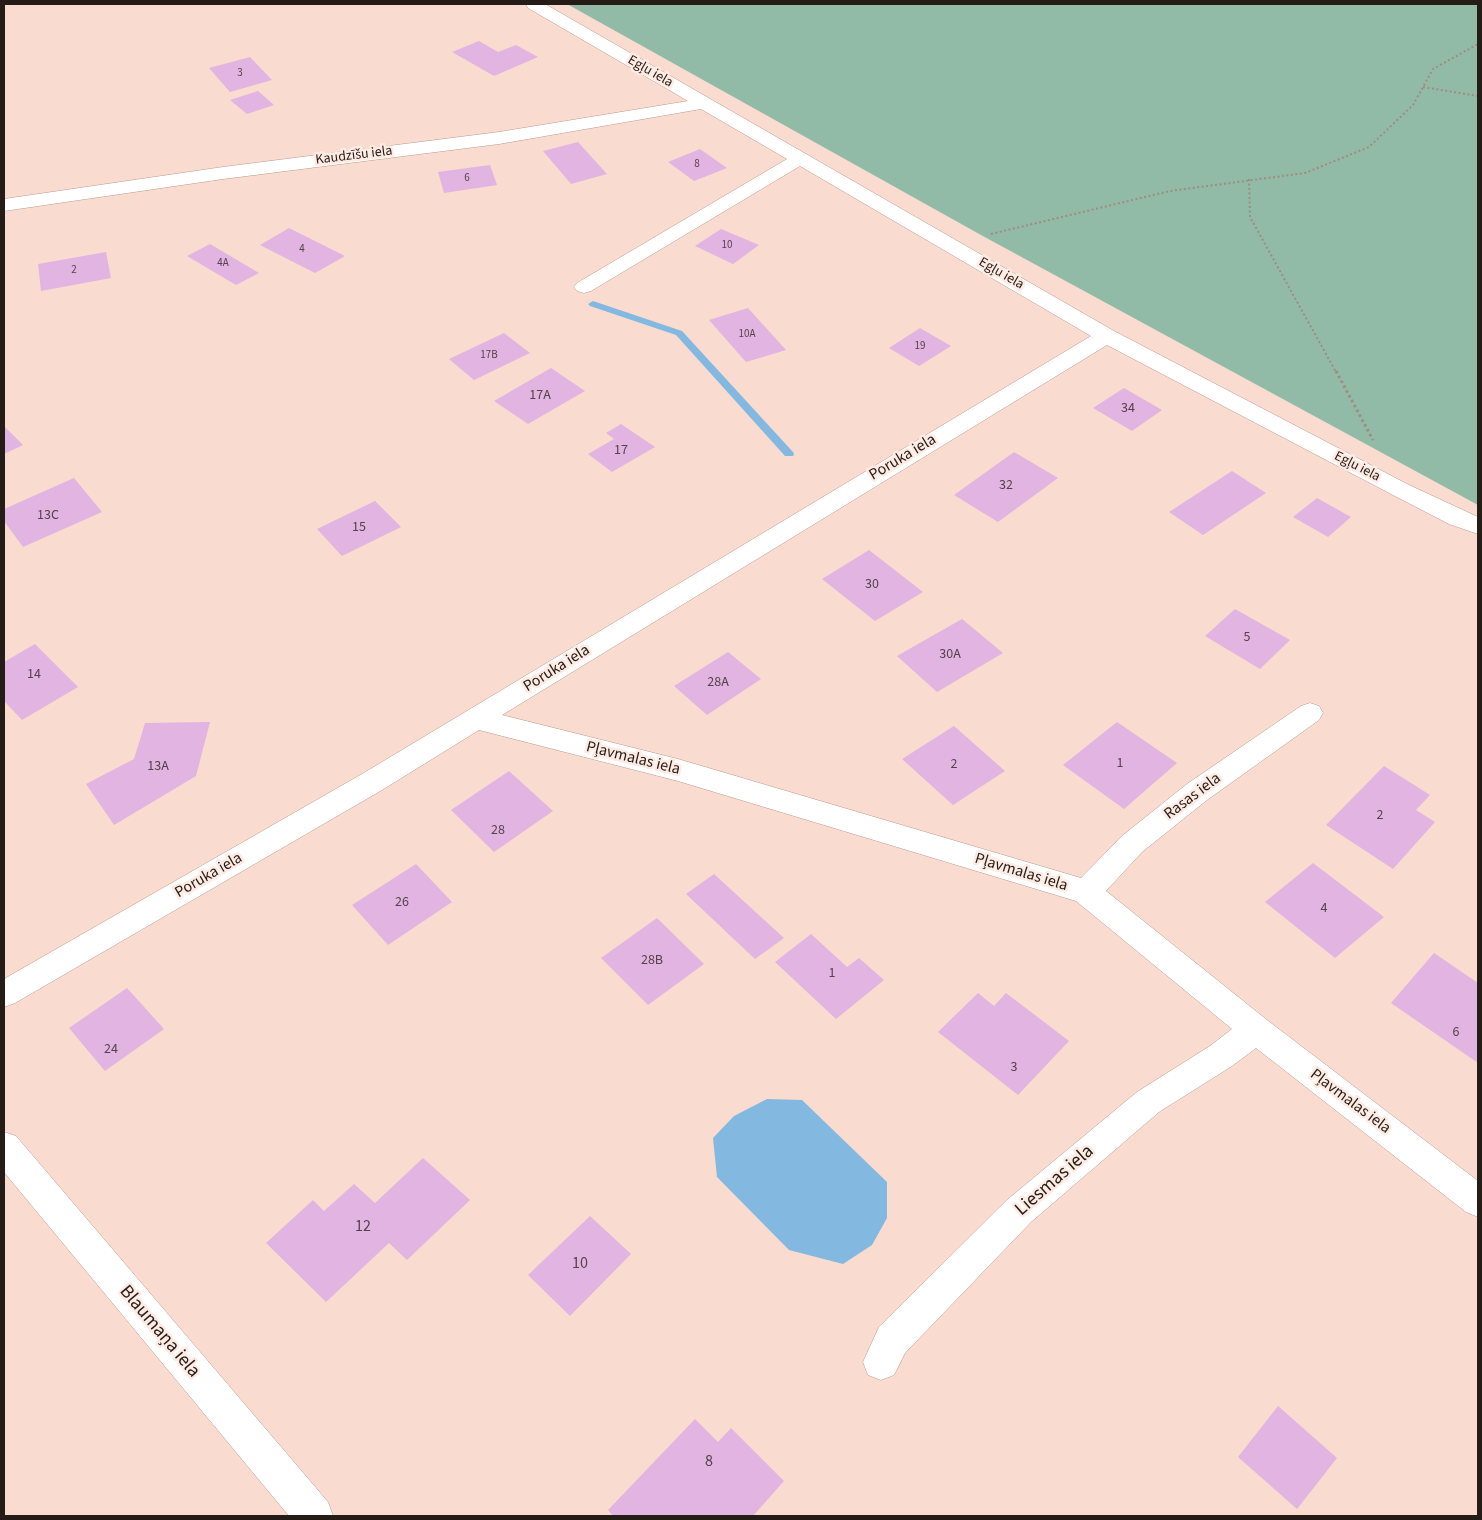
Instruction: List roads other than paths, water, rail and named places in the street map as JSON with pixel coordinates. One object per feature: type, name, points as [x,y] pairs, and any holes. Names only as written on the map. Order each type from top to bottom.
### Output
[{"type":"street","name":"Egļu iela","points":[[534,4],[1106,336],[1194,384],[1401,490],[1456,518],[1478,526]]},
{"type":"street","name":"Kaudzīšu iela","points":[[4,205],[215,174],[499,138],[636,116],[703,102]]},
{"type":"street","points":[[584,287],[801,158]]},
{"type":"street","name":"Poruka iela","points":[[4,994],[372,782],[1106,336]]},
{"type":"street","name":"Rasas iela","points":[[1086,892],[1139,838],[1197,792],[1310,713]]},
{"type":"street","name":"Pļavmalas iela","points":[[476,719],[678,770],[1086,892],[1256,1030],[1478,1201]]},
{"type":"street","name":"Liesmas iela","points":[[881,1362],[892,1340],[1019,1211],[1148,1102],[1221,1056],[1256,1030]]},
{"type":"street","name":"Blaumaņa iela","points":[[4,1147],[314,1516]]},
{"type":"water","points":[[767,1099],[802,1100],[887,1182],[887,1218],[872,1245],[843,1264],[789,1250],[717,1177],[713,1138],[734,1116]]},
{"type":"waterway","points":[[593,304],[679,333],[789,454]]}]
